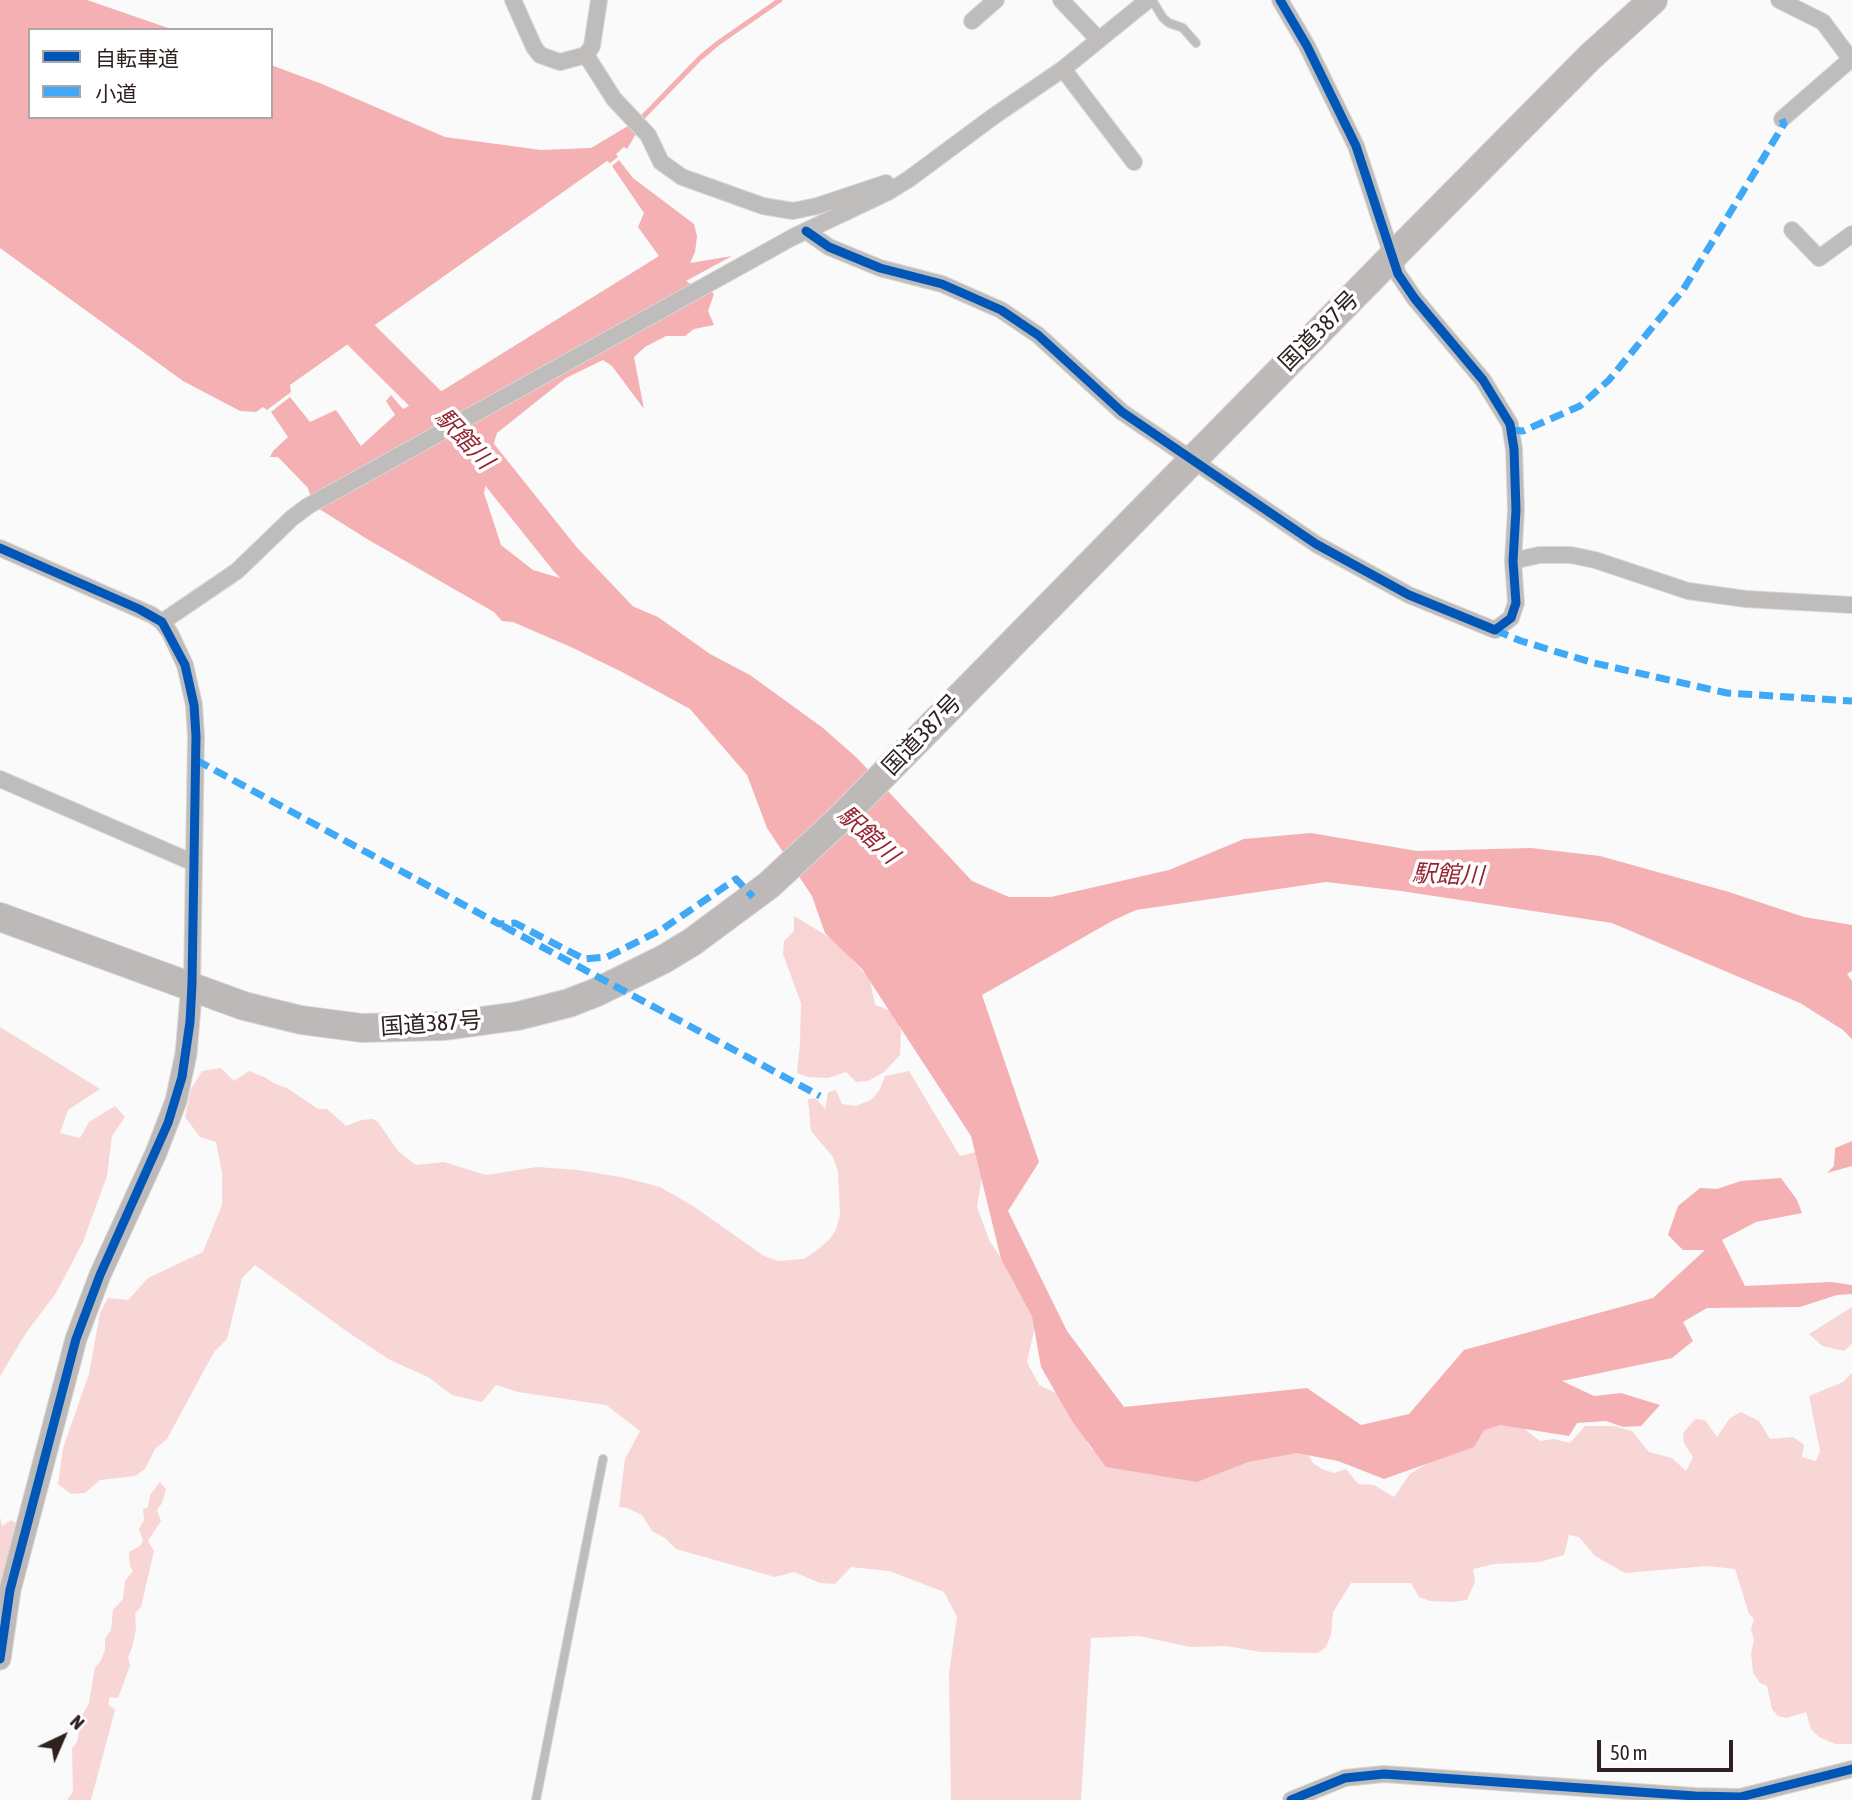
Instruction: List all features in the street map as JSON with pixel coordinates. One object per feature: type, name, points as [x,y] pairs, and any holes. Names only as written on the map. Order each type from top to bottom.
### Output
[{"type":"highway","name":"国道387号","points":[[0,917],[274,1014],[362,1028],[445,1026],[518,1016],[569,1003],[631,976],[691,942],[769,885],[860,799],[1590,57],[1653,0]]},
{"type":"street","points":[[513,0],[534,47],[540,55],[559,62],[586,55],[592,46],[599,0]]},
{"type":"street","points":[[972,21],[996,0]]},
{"type":"street","points":[[1061,0],[1099,40]]},
{"type":"street","points":[[162,622],[237,571],[308,506],[800,234],[888,191],[916,174],[1063,69],[1150,0]]},
{"type":"street","points":[[800,234],[880,268],[942,284],[1001,310],[1038,334],[1122,412],[1189,463],[1344,561],[1409,595],[1495,630],[1511,618],[1516,603],[1513,561],[1516,510],[1514,449],[1510,424],[1483,380],[1405,286],[1392,257],[1356,146],[1343,116],[1280,0]]},
{"type":"street","points":[[1779,0],[1823,22],[1851,60],[1782,119]]},
{"type":"street","points":[[586,55],[614,99],[648,135],[661,162],[675,173],[693,181],[763,206],[793,211],[817,206],[916,174]]},
{"type":"street","points":[[1063,69],[1134,162]]},
{"type":"street","points":[[1791,230],[1819,258],[1852,234]]},
{"type":"street","points":[[0,548],[139,609],[162,622],[186,665],[194,705],[196,736],[192,986],[186,1054],[176,1101],[156,1153],[100,1275],[76,1339],[10,1590],[0,1659]]},
{"type":"street","points":[[1513,561],[1539,555],[1571,555],[1595,560],[1688,591],[1746,599],[1852,605]]},
{"type":"street","points":[[0,779],[194,863]]},
{"type":"street","points":[[1291,1800],[1345,1778],[1384,1774],[1741,1798],[1852,1769]]},
{"type":"lane","points":[[1150,0],[1163,18],[1183,28],[1196,43]]},
{"type":"lane","points":[[536,1800],[603,1459]]},
{"type":"shaded area","points":[[794,916],[837,942],[870,980],[875,1005],[894,1012],[901,1030],[900,1055],[884,1072],[868,1081],[856,1082],[846,1072],[828,1078],[808,1077],[797,1073],[801,1003],[783,954],[784,941],[794,931]]},
{"type":"shaded area","points":[[0,1027],[100,1089],[68,1110],[60,1133],[80,1138],[89,1122],[115,1106],[125,1117],[112,1136],[107,1176],[83,1242],[56,1293],[26,1333],[0,1376]]},
{"type":"shaded area","points":[[221,1068],[234,1081],[249,1071],[266,1078],[287,1088],[318,1109],[327,1109],[346,1126],[373,1119],[398,1151],[416,1165],[444,1162],[486,1175],[537,1167],[578,1170],[660,1187],[693,1206],[764,1256],[778,1261],[804,1259],[816,1251],[836,1230],[840,1215],[838,1172],[833,1157],[811,1131],[808,1099],[816,1098],[825,1109],[828,1092],[836,1090],[842,1104],[856,1106],[871,1100],[879,1091],[885,1076],[909,1071],[960,1156],[980,1151],[982,1177],[977,1207],[990,1242],[1029,1304],[1036,1322],[1027,1362],[1039,1385],[1060,1395],[1091,1449],[1125,1462],[1304,1448],[1313,1463],[1322,1469],[1334,1473],[1346,1469],[1358,1484],[1374,1485],[1394,1497],[1410,1474],[1444,1453],[1468,1432],[1513,1420],[1540,1441],[1554,1439],[1570,1443],[1585,1426],[1614,1426],[1632,1431],[1649,1452],[1672,1458],[1686,1471],[1693,1457],[1684,1443],[1683,1433],[1695,1419],[1705,1420],[1717,1437],[1730,1418],[1741,1412],[1759,1421],[1770,1439],[1793,1437],[1804,1445],[1802,1457],[1816,1461],[1820,1451],[1809,1396],[1843,1382],[1852,1373],[1852,1744],[1835,1744],[1819,1737],[1811,1729],[1806,1712],[1787,1718],[1778,1716],[1772,1709],[1767,1686],[1760,1683],[1753,1673],[1751,1653],[1754,1640],[1751,1629],[1754,1619],[1749,1614],[1735,1569],[1707,1566],[1625,1573],[1595,1556],[1579,1537],[1569,1535],[1564,1555],[1540,1562],[1494,1564],[1473,1569],[1475,1582],[1467,1600],[1430,1601],[1419,1597],[1411,1583],[1351,1583],[1333,1612],[1331,1635],[1326,1647],[1318,1653],[1261,1652],[1226,1646],[1190,1647],[1139,1636],[1091,1638],[1081,1800],[951,1800],[949,1673],[957,1617],[944,1592],[889,1571],[851,1567],[835,1584],[820,1583],[794,1572],[775,1577],[676,1549],[665,1538],[652,1531],[642,1515],[619,1507],[625,1459],[640,1431],[606,1405],[518,1392],[496,1385],[482,1402],[452,1395],[428,1377],[390,1360],[349,1333],[255,1265],[242,1278],[227,1339],[214,1352],[167,1439],[155,1449],[145,1469],[135,1476],[100,1480],[85,1493],[71,1494],[58,1484],[63,1448],[89,1374],[100,1313],[108,1298],[128,1300],[148,1278],[203,1252],[222,1205],[222,1173],[216,1142],[200,1137],[185,1117],[191,1089],[202,1071]]},
{"type":"shaded area","points":[[1852,1307],[1852,1344],[1844,1351],[1822,1346],[1809,1334]]},
{"type":"shaded area","points":[[160,1482],[166,1489],[157,1510],[161,1521],[148,1541],[154,1551],[141,1607],[135,1613],[136,1629],[128,1657],[130,1666],[118,1698],[110,1697],[108,1704],[115,1710],[91,1800],[67,1800],[73,1792],[72,1748],[77,1742],[82,1716],[89,1703],[95,1667],[105,1650],[105,1639],[111,1630],[113,1610],[123,1599],[125,1581],[133,1571],[129,1552],[143,1541],[139,1529],[144,1520],[143,1509],[148,1507],[150,1495]]},
{"type":"shaded area","points":[[0,1517],[2,1526],[11,1520],[16,1523],[0,1590]]},
{"type":"water","points":[[0,0],[87,0],[168,28],[28,28],[28,119],[273,119],[273,66],[445,137],[541,150],[591,148],[633,123],[636,134],[627,149],[624,147],[610,163],[607,161],[290,385],[291,392],[267,410],[263,407],[256,412],[240,411],[183,381],[0,248]]},
{"type":"water","points":[[619,160],[633,178],[694,224],[697,236],[690,263],[732,256],[686,281],[703,292],[707,288],[714,294],[708,311],[714,325],[694,329],[685,336],[666,336],[645,347],[634,357],[644,409],[612,366],[603,360],[566,378],[497,433],[484,493],[501,545],[533,570],[580,584],[658,617],[710,654],[750,675],[823,728],[857,758],[972,881],[1009,897],[1051,897],[1169,870],[1244,839],[1311,833],[1417,851],[1531,848],[1600,856],[1729,892],[1804,917],[1852,925],[1852,971],[1847,974],[1852,981],[1852,1039],[1843,1030],[1800,1003],[1612,923],[1326,882],[1136,910],[982,995],[1039,1162],[1008,1211],[1067,1331],[1124,1407],[1307,1388],[1361,1425],[1409,1414],[1464,1350],[1653,1298],[1705,1250],[1683,1250],[1668,1235],[1678,1206],[1700,1188],[1717,1189],[1741,1181],[1781,1178],[1797,1200],[1802,1213],[1756,1222],[1722,1240],[1745,1286],[1831,1282],[1852,1285],[1852,1294],[1837,1295],[1800,1307],[1707,1308],[1683,1322],[1693,1341],[1672,1358],[1562,1381],[1594,1396],[1621,1393],[1660,1405],[1641,1426],[1623,1427],[1606,1421],[1577,1423],[1569,1436],[1500,1425],[1484,1430],[1474,1447],[1384,1479],[1338,1461],[1297,1453],[1248,1462],[1197,1482],[1106,1467],[1072,1421],[1041,1367],[1032,1316],[1001,1259],[971,1136],[862,969],[825,933],[812,896],[767,828],[747,775],[690,709],[573,648],[513,622],[502,621],[494,612],[313,505],[308,488],[278,457],[270,457],[288,437],[271,412],[290,397],[310,422],[336,410],[361,446],[395,415],[386,401],[391,395],[403,409],[413,404],[416,407],[659,256],[638,227],[644,213],[612,166]]},
{"type":"water","points":[[1852,1141],[1852,1166],[1827,1173],[1834,1166],[1835,1148]]},
{"type":"waterway","points":[[638,122],[700,58],[780,0]]},
{"type":"waterway","name":"駅館川","points":[[330,304],[481,454],[565,559],[626,623]]},
{"type":"marked path","points":[[1511,430],[1523,431],[1580,406],[1609,380],[1683,290],[1784,124],[1782,119]]},
{"type":"marked path","points":[[1495,630],[1521,641],[1594,663],[1727,693],[1852,701]]},
{"type":"marked path","points":[[196,760],[499,924],[515,923],[584,959],[607,957],[661,930],[736,879],[753,897]]},
{"type":"marked path","points":[[503,926],[820,1096]]},
{"type":"cycle path","points":[[806,231],[829,247],[880,268],[942,284],[1001,310],[1038,335],[1122,412],[1316,544],[1409,595],[1495,630],[1511,618],[1516,603],[1513,561],[1516,510],[1514,449],[1510,424],[1483,380],[1415,299],[1398,274],[1356,146],[1307,46],[1280,0]]},
{"type":"cycle path","points":[[0,548],[139,609],[162,622],[185,665],[194,705],[196,736],[192,984],[182,1077],[168,1123],[100,1275],[76,1339],[10,1590],[0,1659]]},
{"type":"cycle path","points":[[1291,1800],[1345,1778],[1384,1774],[1740,1797],[1852,1769]]}]
